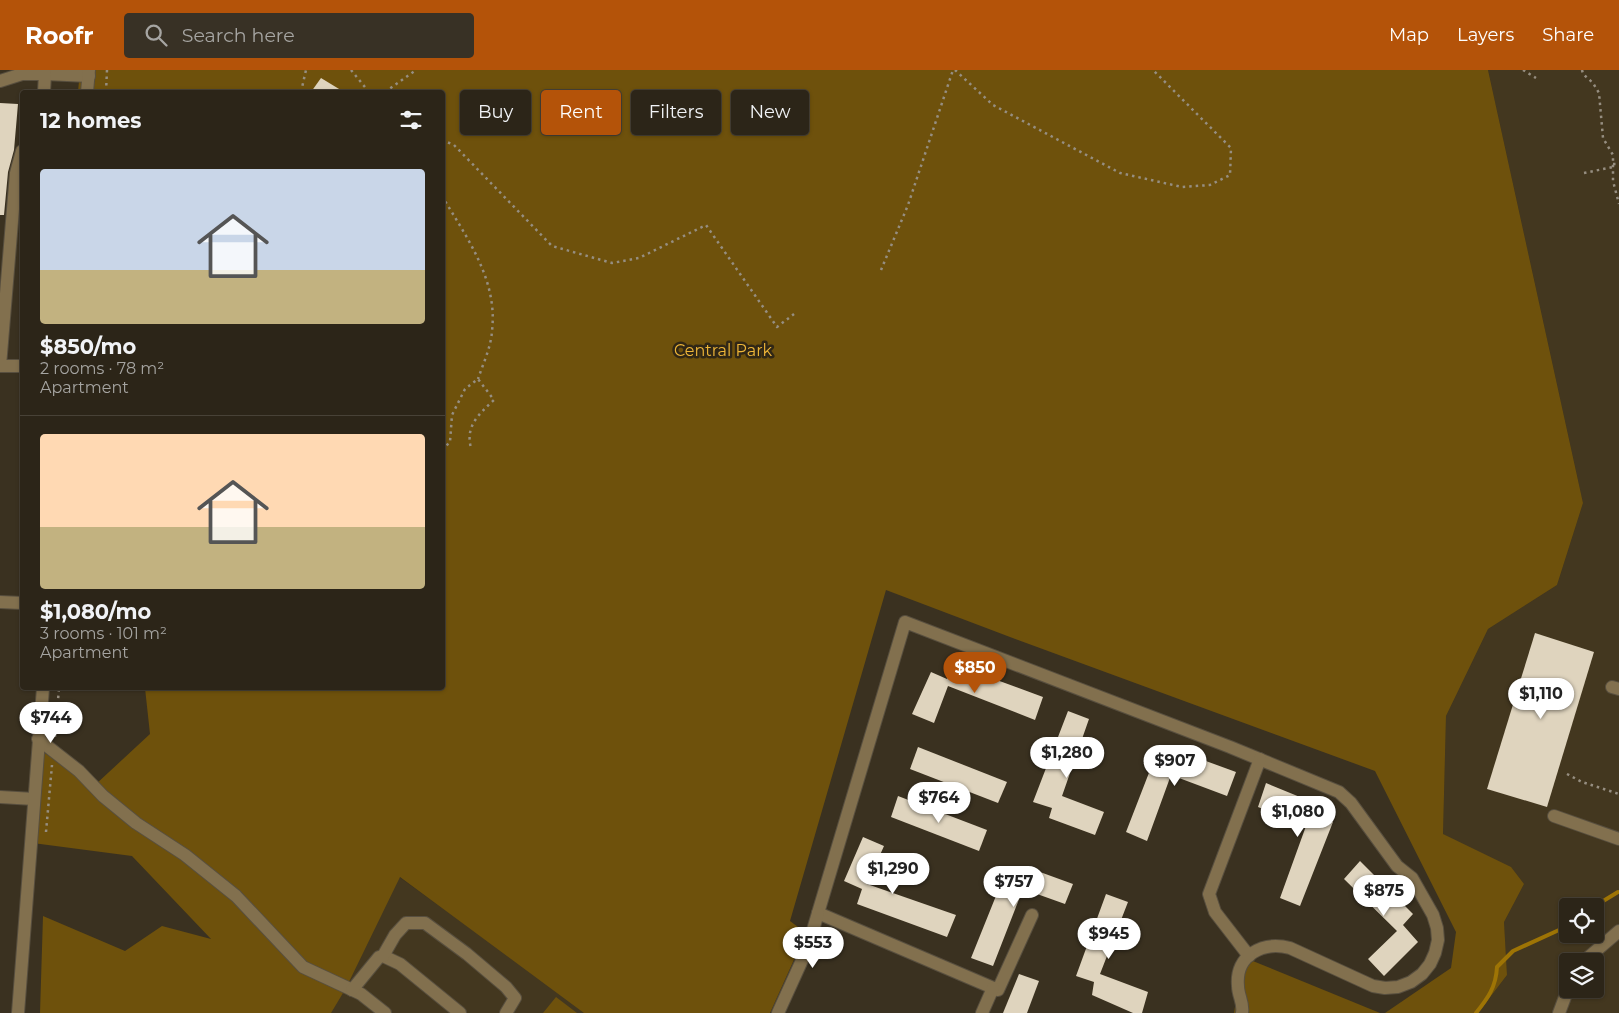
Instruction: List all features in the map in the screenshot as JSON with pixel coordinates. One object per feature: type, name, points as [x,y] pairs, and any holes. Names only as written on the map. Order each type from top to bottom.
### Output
[{"type":"street","points":[[44,90],[45,72]]},
{"type":"street","points":[[0,81],[22,74],[45,72],[89,73],[87,90]]},
{"type":"street","points":[[20,158],[16,173],[0,366],[20,366]]},
{"type":"street","points":[[0,602],[20,603]]},
{"type":"street","points":[[778,1013],[808,947],[905,622],[1260,760],[1332,789],[1348,800],[1397,866],[1412,878],[1433,915],[1438,940],[1433,958],[1422,974],[1411,982],[1398,987],[1385,988],[1373,986],[1290,948],[1279,945],[1267,946],[1256,950],[1241,967],[1238,989],[1242,1003],[1242,1013]]},
{"type":"street","points":[[18,1013],[43,690]]},
{"type":"street","points":[[38,740],[79,771],[104,796],[136,823],[184,854],[236,896],[303,967],[361,994],[385,1013]]},
{"type":"street","points":[[1249,956],[1215,912],[1209,894],[1260,760]]},
{"type":"street","points":[[0,797],[34,799]]},
{"type":"street","points":[[1554,816],[1619,839]]},
{"type":"street","points":[[818,913],[998,990],[1032,915]]},
{"type":"street","points":[[383,956],[395,935],[406,924],[425,923],[467,954],[506,987],[515,998],[506,1013]]},
{"type":"street","points":[[1593,953],[1619,931]]},
{"type":"street","points":[[352,990],[378,957],[383,956],[400,964],[460,1013]]},
{"type":"street","points":[[982,1013],[993,988]]},
{"type":"street","points":[[1559,1013],[1565,998]]},
{"type":"path","points":[[106,90],[108,70]]},
{"type":"path","points":[[301,90],[306,70]]},
{"type":"path","points":[[351,70],[368,90]]},
{"type":"path","points":[[388,90],[416,70]]},
{"type":"path","points":[[881,270],[908,205],[954,70],[993,105],[1120,173],[1182,187],[1210,185],[1230,175],[1231,148],[1153,70]]},
{"type":"path","points":[[1523,70],[1536,78]]},
{"type":"path","points":[[1582,70],[1583,74],[1593,83],[1599,93],[1603,138],[1610,148],[1613,180],[1619,204]]},
{"type":"path","points":[[445,141],[454,145],[552,246],[612,263],[639,258],[706,225],[777,328],[794,314]]},
{"type":"path","points":[[1584,172],[1619,164]]},
{"type":"path","points":[[445,201],[481,262],[491,296],[492,332],[478,380],[465,389],[452,415],[450,442],[445,447]]},
{"type":"path","points":[[472,448],[468,437],[476,417],[494,400],[478,380]]},
{"type":"path","points":[[46,838],[59,690]]},
{"type":"path","points":[[1567,774],[1582,782],[1619,794]]},
{"type":"shaded area","points":[[1488,70],[1619,70],[1619,1013],[1478,1013],[1507,975],[1504,922],[1524,884],[1443,834],[1446,716],[1488,629],[1557,585],[1583,503]]},
{"type":"shaded area","points":[[399,877],[588,1013],[326,1013]]},
{"type":"green space","name":"Central Park","points":[[80,70],[1488,70],[1583,503],[1557,585],[1488,629],[1446,716],[1443,834],[1511,867],[1524,884],[1504,922],[1507,975],[1478,1013],[1385,1013],[1451,968],[1456,932],[1375,771],[886,590],[790,921],[806,933],[770,1013],[584,1013],[400,877],[346,988],[331,1013],[40,1013],[43,916],[125,951],[162,926],[211,939],[132,856],[25,842],[32,745],[95,785],[150,734],[145,690],[445,690],[445,90],[78,90]]},
{"type":"green space","points":[[1243,957],[1380,1013],[1234,1013]]},
{"type":"green space","points":[[556,997],[577,1013],[543,1013]]},
{"type":"building","points":[[321,78],[341,90],[312,90]]},
{"type":"building","points":[[0,103],[18,104],[14,150],[8,172],[4,215],[0,215]]},
{"type":"building","points":[[1535,633],[1594,652],[1547,807],[1487,789]]},
{"type":"building","points":[[953,664],[1043,697],[1035,720],[948,686],[934,723],[912,714],[931,672],[947,679]]},
{"type":"building","points":[[1068,711],[1089,719],[1062,796],[1104,812],[1095,835],[1049,818],[1052,808],[1033,802]]},
{"type":"building","points":[[918,747],[1007,782],[998,803],[910,769]]},
{"type":"building","points":[[1173,749],[1236,772],[1227,796],[1171,775],[1147,841],[1126,832],[1152,765],[1165,770]]},
{"type":"building","points":[[1266,783],[1317,804],[1313,816],[1333,822],[1300,906],[1280,898],[1306,826],[1258,807]]},
{"type":"building","points":[[898,796],[987,830],[979,851],[891,817]]},
{"type":"building","points":[[863,837],[884,846],[867,884],[956,915],[947,937],[857,904],[862,889],[844,881]]},
{"type":"building","points":[[1360,861],[1413,914],[1403,925],[1418,942],[1384,976],[1368,959],[1397,931],[1344,879]]},
{"type":"building","points":[[1029,868],[1073,884],[1065,904],[1023,889],[993,966],[971,958],[1006,871],[1025,877]]},
{"type":"building","points":[[1106,894],[1128,902],[1100,974],[1148,992],[1142,1013],[1133,1013],[1092,995],[1094,982],[1076,976]]},
{"type":"building","points":[[1019,974],[1039,981],[1027,1013],[1003,1013]]},
{"type":"waterway","points":[[1604,901],[1618,892]]},
{"type":"waterway","points":[[1476,1013],[1491,992],[1497,967],[1513,951],[1559,930]]}]
